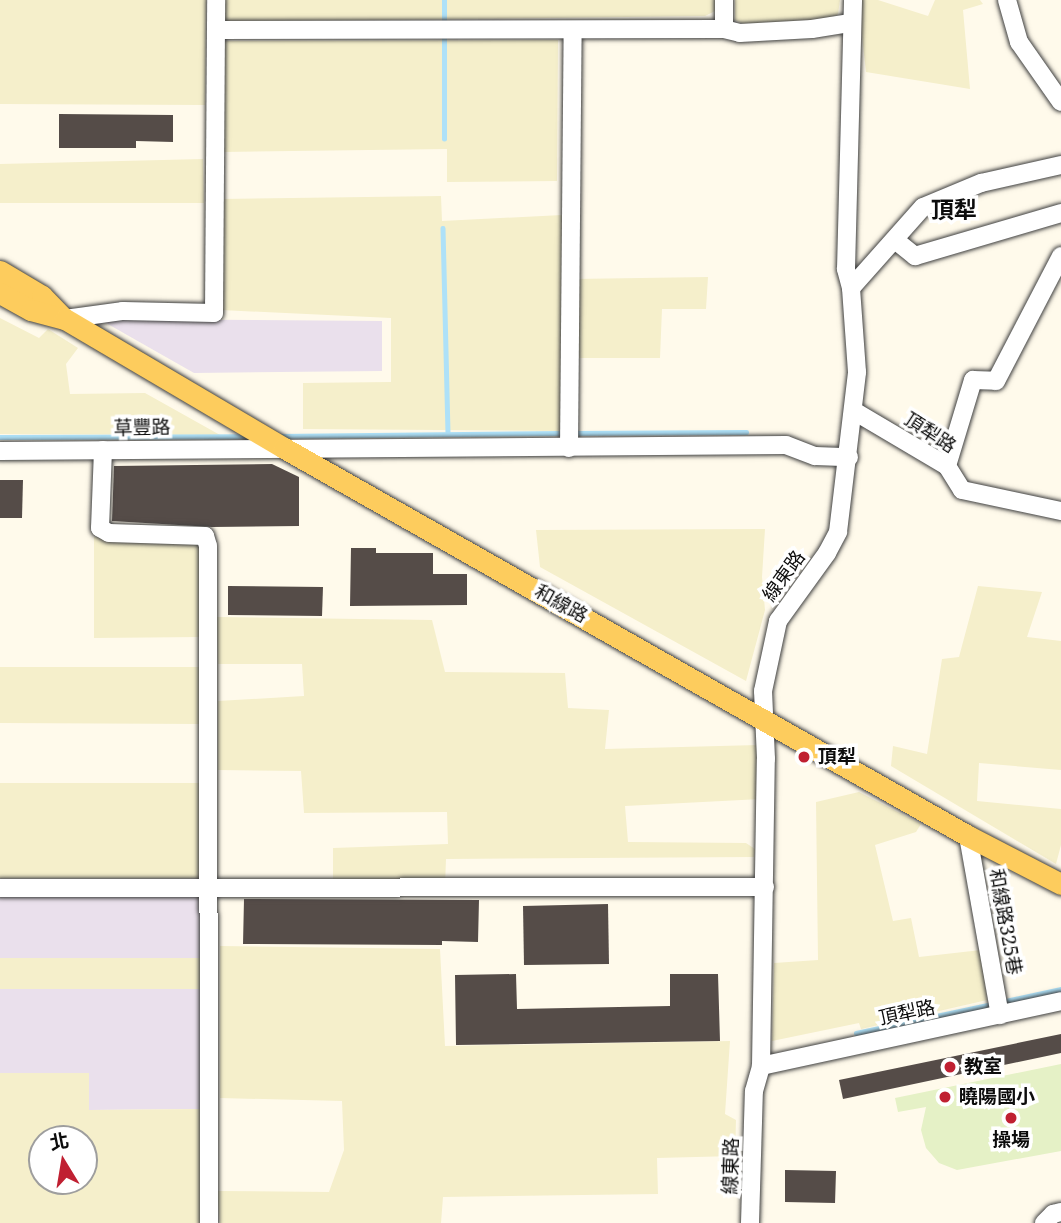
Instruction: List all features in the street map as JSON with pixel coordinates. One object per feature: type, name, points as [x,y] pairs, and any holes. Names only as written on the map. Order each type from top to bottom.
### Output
[{"type":"main road","name":"和線路","points":[[0,271],[42,296],[65,319],[284,448],[968,835],[1061,884]]},
{"type":"main road","name":"和線路","points":[[0,293],[31,310],[65,319]]},
{"type":"street","points":[[65,319],[123,312],[214,313],[216,0]]},
{"type":"street","points":[[724,0],[724,29]]},
{"type":"street","name":"線東路","points":[[750,1223],[754,1091],[761,1066],[765,887],[763,691],[778,621],[827,553],[838,532],[854,411],[857,372],[851,288],[846,269],[853,0]]},
{"type":"street","points":[[1007,0],[1019,42],[1061,102]]},
{"type":"street","points":[[216,30],[724,29],[752,32],[851,23]]},
{"type":"street","points":[[569,448],[573,31]]},
{"type":"street","points":[[851,288],[923,207],[981,183],[1061,165]]},
{"type":"street","points":[[895,240],[915,256],[1061,213]]},
{"type":"street","points":[[947,466],[973,380],[996,381],[1061,256]]},
{"type":"street","name":"頂犁路","points":[[854,411],[947,466],[962,490],[1061,511]]},
{"type":"street","name":"草豐路","points":[[0,451],[786,445],[815,456],[849,457]]},
{"type":"street","points":[[103,450],[100,528],[109,533],[205,536],[208,546],[209,1223]]},
{"type":"street","name":"和線路325巷","points":[[968,835],[1000,1015]]},
{"type":"street","points":[[0,888],[208,887],[335,890],[765,887]]},
{"type":"street","name":"頂犁路","points":[[761,1066],[1061,1000]]},
{"type":"street","points":[[1044,1223],[1053,1214],[1061,1212]]},
{"type":"shaded area","points":[[0,0],[206,0],[205,105],[0,104]]},
{"type":"shaded area","points":[[221,0],[717,0],[717,10],[705,16],[221,22]]},
{"type":"shaded area","points":[[735,0],[840,0],[838,14],[818,26],[752,28],[735,20]]},
{"type":"shaded area","points":[[858,0],[878,0],[928,16],[935,0],[980,0],[983,4],[963,10],[970,89],[866,72]]},
{"type":"shaded area","points":[[558,40],[557,181],[447,182],[447,149],[223,152],[224,41]]},
{"type":"shaded area","points":[[203,159],[204,203],[0,203],[0,164]]},
{"type":"shaded area","points":[[441,196],[442,221],[562,215],[562,431],[303,429],[303,383],[391,382],[391,318],[221,310],[221,199]]},
{"type":"shaded area","points":[[708,277],[706,309],[662,309],[660,358],[578,358],[573,279]]},
{"type":"shaded area","points":[[0,318],[39,338],[48,329],[78,348],[66,364],[70,394],[145,393],[220,435],[0,434]]},
{"type":"shaded area","points":[[99,319],[382,321],[382,371],[194,373]]},
{"type":"shaded area","points":[[765,529],[762,577],[765,610],[746,681],[540,567],[536,530]]},
{"type":"shaded area","points":[[94,537],[189,538],[203,550],[201,637],[94,638]]},
{"type":"shaded area","points":[[978,586],[1042,592],[1027,637],[1061,641],[1061,770],[979,763],[977,801],[1061,809],[1061,845],[1056,864],[891,766],[893,746],[927,754],[942,659],[959,657]]},
{"type":"shaded area","points":[[217,617],[432,620],[445,672],[565,673],[568,708],[609,710],[605,749],[758,745],[761,799],[625,806],[628,842],[746,843],[755,849],[754,857],[446,859],[445,886],[333,884],[333,848],[448,844],[447,812],[304,813],[301,771],[218,770],[218,701],[304,696],[302,664],[218,664]]},
{"type":"shaded area","points":[[0,667],[200,667],[200,724],[0,723]]},
{"type":"shaded area","points":[[0,783],[201,783],[201,878],[0,878]]},
{"type":"shaded area","points":[[859,792],[921,824],[916,832],[875,845],[893,921],[911,918],[919,957],[981,950],[987,1000],[861,1029],[859,1023],[772,1041],[774,963],[818,960],[816,802]]},
{"type":"shaded area","points":[[0,895],[202,895],[202,958],[0,958]]},
{"type":"shaded area","points":[[220,946],[440,949],[445,1046],[730,1041],[725,1114],[736,1120],[735,1156],[657,1158],[658,1194],[443,1197],[441,1223],[220,1223],[217,1191],[329,1192],[344,1150],[342,1101],[220,1098]]},
{"type":"shaded area","points":[[0,958],[202,958],[202,989],[0,989]]},
{"type":"shaded area","points":[[0,989],[202,989],[202,1109],[89,1110],[88,1073],[0,1073]]},
{"type":"shaded area","points":[[0,1073],[89,1073],[89,1110],[202,1109],[202,1223],[0,1223]]},
{"type":"green space","points":[[1061,1064],[1061,1151],[957,1170],[939,1163],[926,1148],[921,1130],[926,1107],[898,1112],[895,1098]]},
{"type":"building","points":[[59,114],[173,115],[173,142],[136,141],[136,148],[59,148]]},
{"type":"building","points":[[272,464],[299,477],[299,526],[212,527],[112,521],[114,466]]},
{"type":"building","points":[[0,480],[23,480],[22,518],[0,518]]},
{"type":"building","points":[[351,548],[376,548],[376,553],[433,553],[433,574],[467,574],[467,605],[350,606]]},
{"type":"building","points":[[228,586],[323,587],[322,616],[228,615]]},
{"type":"building","points":[[244,899],[479,900],[478,942],[442,941],[442,945],[243,944]]},
{"type":"building","points":[[608,904],[609,964],[524,965],[523,906]]},
{"type":"building","points":[[516,974],[517,1009],[670,1006],[670,974],[718,974],[720,1041],[456,1045],[455,975]]},
{"type":"building","name":"教室","points":[[1061,1034],[1061,1053],[843,1099],[839,1080]]},
{"type":"building","points":[[785,1170],[836,1171],[835,1203],[785,1202]]},
{"type":"waterway","points":[[444,0],[444,26]]},
{"type":"waterway","points":[[444,35],[444,139]]},
{"type":"waterway","points":[[443,228],[448,434]]},
{"type":"waterway","points":[[572,433],[746,432]]},
{"type":"waterway","points":[[278,436],[564,433]]},
{"type":"waterway","points":[[0,437],[249,436]]},
{"type":"waterway","points":[[1001,1002],[1061,989]]},
{"type":"waterway","points":[[856,1033],[992,1004]]},
{"type":"place","name":"頂犁","points":[[804,757]]},
{"type":"place","name":"教室","points":[[950,1067]]},
{"type":"place","name":"曉陽國小","points":[[945,1097]]},
{"type":"place","name":"操場","points":[[1011,1118]]},
{"type":"district","name":"頂犁","points":[[954,209]]}]
